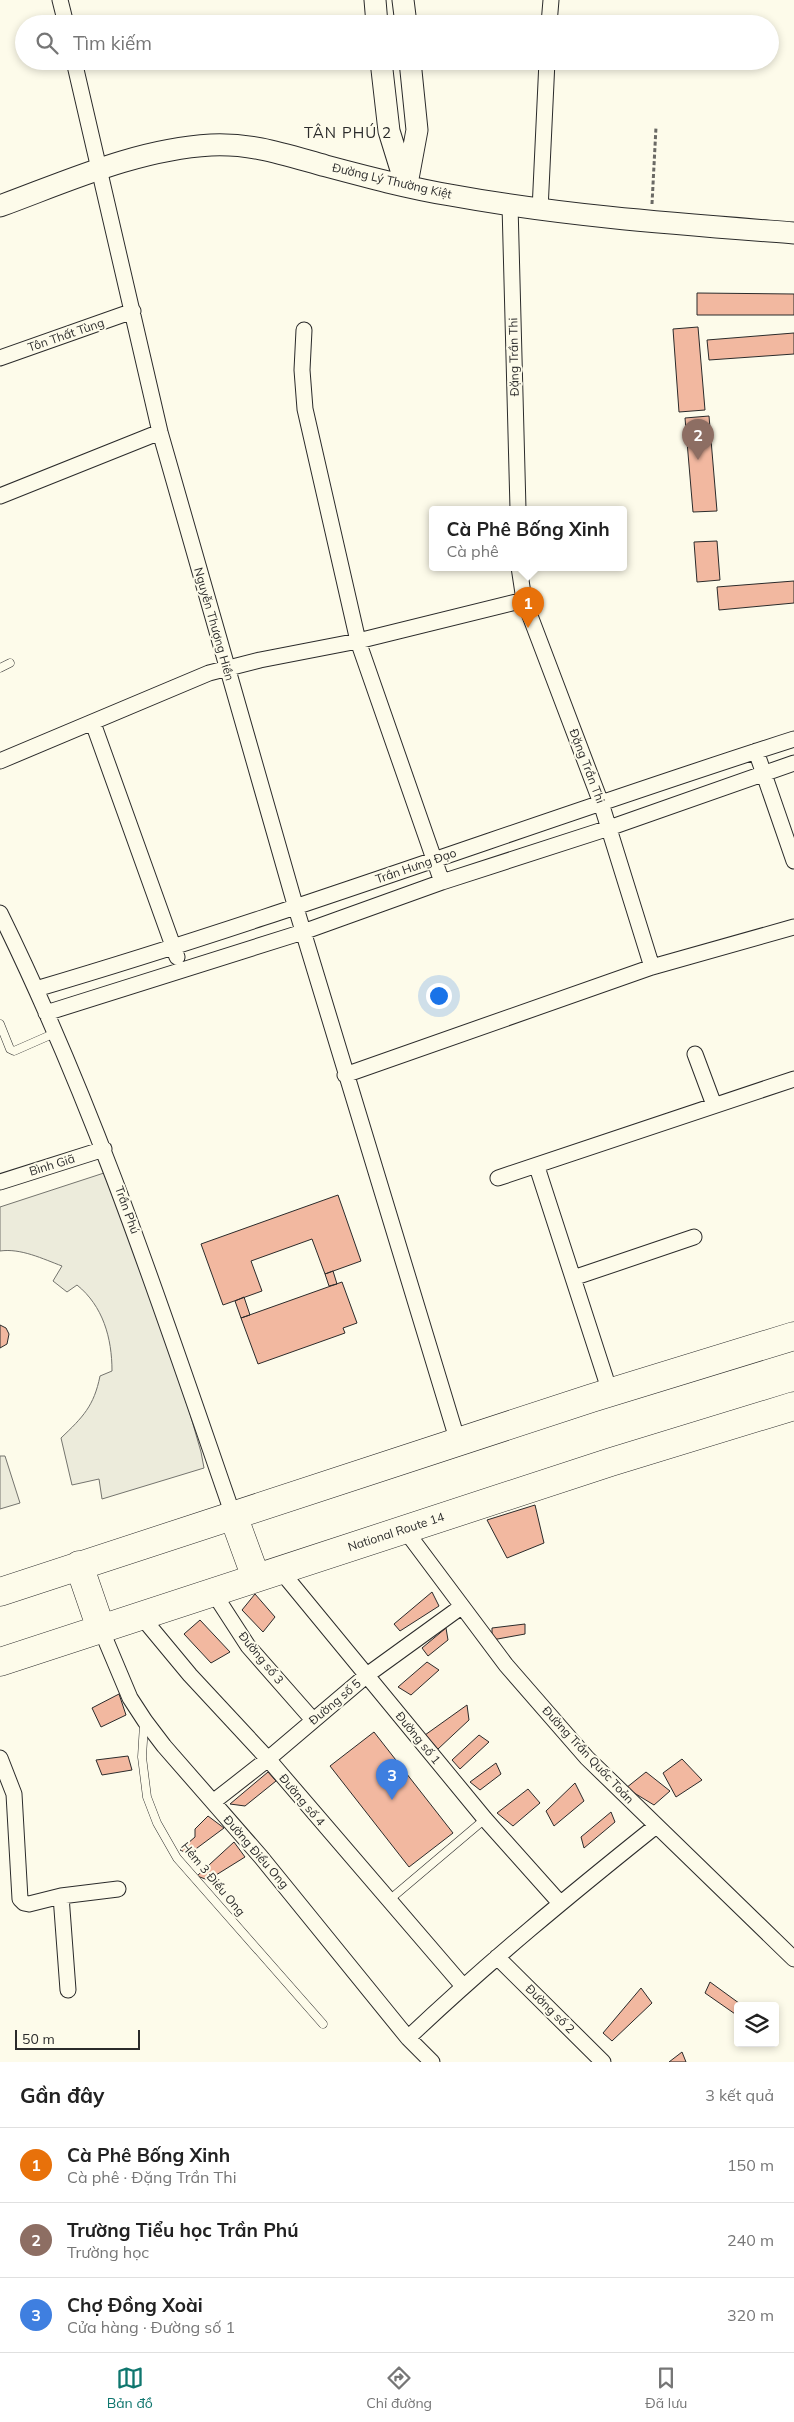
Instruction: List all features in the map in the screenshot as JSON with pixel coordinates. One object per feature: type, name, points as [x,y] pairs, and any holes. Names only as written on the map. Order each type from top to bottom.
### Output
[{"type":"highway","points":[[0,1592],[610,1392],[794,1336]]},
{"type":"highway","name":"National Route 14","points":[[0,1662],[268,1574],[794,1406]]},
{"type":"highway","points":[[234,1515],[268,1574]]},
{"type":"highway","points":[[79,1565],[100,1629]]},
{"type":"street","points":[[60,0],[64,15]]},
{"type":"street","points":[[375,0],[376,15]]},
{"type":"street","points":[[403,0],[405,15]]},
{"type":"street","points":[[550,15],[551,0]]},
{"type":"street","name":"Nguyễn Thượng Hiền","points":[[76,70],[160,432],[226,668],[345,1075],[458,1442]]},
{"type":"street","points":[[382,70],[389,130],[406,186]]},
{"type":"street","points":[[406,186],[417,130],[411,70]]},
{"type":"street","points":[[540,210],[547,70]]},
{"type":"street","name":"Đường Lý Thường Kiệt","points":[[0,206],[100,169],[161,152],[210,145],[252,146],[406,186],[510,206],[651,222],[794,233]]},
{"type":"street","name":"Đặng Trần Thi","points":[[510,206],[518,506]]},
{"type":"street","name":"Tôn Thất Tùng","points":[[0,358],[133,311]]},
{"type":"street","points":[[304,330],[302,370],[305,409],[358,641],[442,882]]},
{"type":"street","points":[[0,496],[160,432]]},
{"type":"street","name":"Đặng Trần Thi","points":[[520,571],[524,600],[601,803],[652,967]]},
{"type":"street","points":[[0,761],[196,678],[226,668],[358,641],[524,600]]},
{"type":"street","points":[[93,723],[181,971]]},
{"type":"street","name":"Trần Hưng Đạo","points":[[36,989],[174,948],[296,908],[434,859],[794,738]]},
{"type":"street","points":[[756,751],[794,861]]},
{"type":"street","points":[[46,1013],[303,932],[442,882],[609,828],[794,763]]},
{"type":"street","name":"Trần Phú","points":[[0,913],[9,938],[36,989],[123,1197],[234,1515]]},
{"type":"street","points":[[345,1075],[652,967],[794,927]]},
{"type":"street","points":[[695,1054],[714,1104]]},
{"type":"street","points":[[498,1178],[794,1078]]},
{"type":"street","name":"Bình Giã","points":[[0,1182],[104,1150]]},
{"type":"street","points":[[536,1166],[610,1392]]},
{"type":"street","points":[[573,1278],[694,1237]]},
{"type":"street","name":"Đường Trần Quốc Toản","points":[[405,1530],[506,1665],[587,1758],[794,1959]]},
{"type":"street","name":"Đường số 1","points":[[268,1574],[368,1675],[485,1819],[560,1903]]},
{"type":"street","name":"Đường số 3","points":[[213,1592],[248,1646],[313,1720]]},
{"type":"street","name":"Đường số 5","points":[[213,1802],[268,1759],[368,1675],[462,1607]]},
{"type":"street","name":"Đường số 4","points":[[141,1616],[190,1675],[268,1759],[388,1901],[463,1986]]},
{"type":"street","name":"Đường Điểu Ong","points":[[100,1629],[130,1698],[145,1721],[262,1857],[426,2060]]},
{"type":"street","points":[[0,1758],[14,1794],[20,1899],[24,1903],[29,1904],[61,1896],[118,1889]]},
{"type":"street","points":[[0,1824],[15,1820]]},
{"type":"street","points":[[408,2038],[463,1986],[560,1903],[656,1826]]},
{"type":"street","points":[[61,1896],[68,1990]]},
{"type":"street","name":"Đường số 2","points":[[497,1957],[603,2062]]},
{"type":"lane","points":[[0,668],[10,663]]},
{"type":"lane","points":[[0,1024],[10,1049],[14,1051],[55,1033]]},
{"type":"lane","name":"Hẻm 3 Điểu Ong","points":[[145,1721],[142,1757],[147,1798],[161,1830],[178,1858],[323,2024]]},
{"type":"lane","points":[[388,1901],[485,1819]]},
{"type":"path","points":[[651,222],[656,128]]},
{"type":"shaded area","points":[[107,1172],[182,1386],[204,1468],[102,1499],[99,1479],[72,1485],[61,1438],[76,1424],[91,1403],[100,1376],[112,1371],[108,1335],[100,1313],[86,1293],[77,1285],[67,1292],[53,1281],[62,1266],[40,1257],[16,1251],[0,1251],[0,1207]]},
{"type":"shaded area","points":[[0,1456],[5,1456],[20,1503],[0,1509]]},
{"type":"building","points":[[697,293],[794,294],[794,315],[697,315]]},
{"type":"building","points":[[698,327],[705,410],[679,412],[673,329]]},
{"type":"building","points":[[794,333],[794,354],[709,360],[707,340]]},
{"type":"building","points":[[709,416],[717,511],[693,512],[685,418]]},
{"type":"building","points":[[717,541],[720,580],[697,582],[694,542]]},
{"type":"building","points":[[794,581],[794,603],[719,610],[717,587]]},
{"type":"building","points":[[338,1195],[361,1261],[325,1274],[312,1239],[251,1261],[262,1291],[223,1305],[201,1244]]},
{"type":"building","points":[[333,1271],[337,1284],[329,1286],[325,1274]]},
{"type":"building","points":[[342,1282],[357,1323],[343,1328],[345,1333],[258,1364],[241,1318]]},
{"type":"building","points":[[244,1297],[250,1315],[241,1318],[235,1301]]},
{"type":"building","points":[[0,1325],[6,1328],[9,1334],[7,1344],[0,1348]]},
{"type":"building","points":[[535,1505],[544,1543],[507,1558],[487,1520]]},
{"type":"building","points":[[432,1592],[439,1606],[400,1631],[394,1624]]},
{"type":"building","points":[[255,1594],[275,1617],[263,1632],[242,1610]]},
{"type":"building","points":[[200,1620],[230,1652],[211,1663],[184,1634]]},
{"type":"building","points":[[525,1624],[525,1634],[492,1640],[492,1628]]},
{"type":"building","points":[[446,1628],[448,1640],[428,1656],[422,1648]]},
{"type":"building","points":[[427,1662],[439,1670],[411,1695],[398,1687]]},
{"type":"building","points":[[119,1694],[126,1715],[101,1727],[92,1708]]},
{"type":"building","points":[[467,1705],[469,1720],[438,1749],[425,1735]]},
{"type":"building","points":[[374,1732],[453,1833],[409,1867],[330,1766]]},
{"type":"building","points":[[479,1735],[489,1742],[460,1769],[452,1760]]},
{"type":"building","points":[[128,1756],[132,1770],[102,1775],[96,1760]]},
{"type":"building","points":[[682,1759],[702,1780],[676,1797],[663,1773]]},
{"type":"building","points":[[496,1763],[501,1774],[480,1790],[470,1782]]},
{"type":"building","points":[[268,1772],[276,1781],[245,1806],[230,1804]]},
{"type":"building","points":[[646,1772],[670,1791],[654,1805],[626,1788]]},
{"type":"building","points":[[575,1783],[584,1801],[554,1826],[546,1811]]},
{"type":"building","points":[[528,1789],[540,1803],[513,1826],[497,1813]]},
{"type":"building","points":[[611,1812],[615,1822],[584,1848],[581,1837]]},
{"type":"building","points":[[208,1816],[224,1828],[189,1854],[180,1850],[195,1837],[195,1829]]},
{"type":"building","points":[[234,1842],[245,1857],[208,1880],[197,1876]]},
{"type":"building","points":[[710,1982],[738,2002],[734,2002],[734,2013],[705,1993]]},
{"type":"building","points":[[641,1988],[652,2003],[612,2041],[603,2033]]},
{"type":"building","points":[[682,2052],[686,2062],[669,2062]]},
{"type":"place","name":"Trường Tiểu học Trần Phú","points":[[698,460]]},
{"type":"place","name":"Cà Phê Bống Xinh","points":[[528,628]]},
{"type":"place","name":"Chợ Đồng Xoài","points":[[392,1800]]},
{"type":"district","name":"TÂN PHÚ 2","points":[[348,133]]}]
